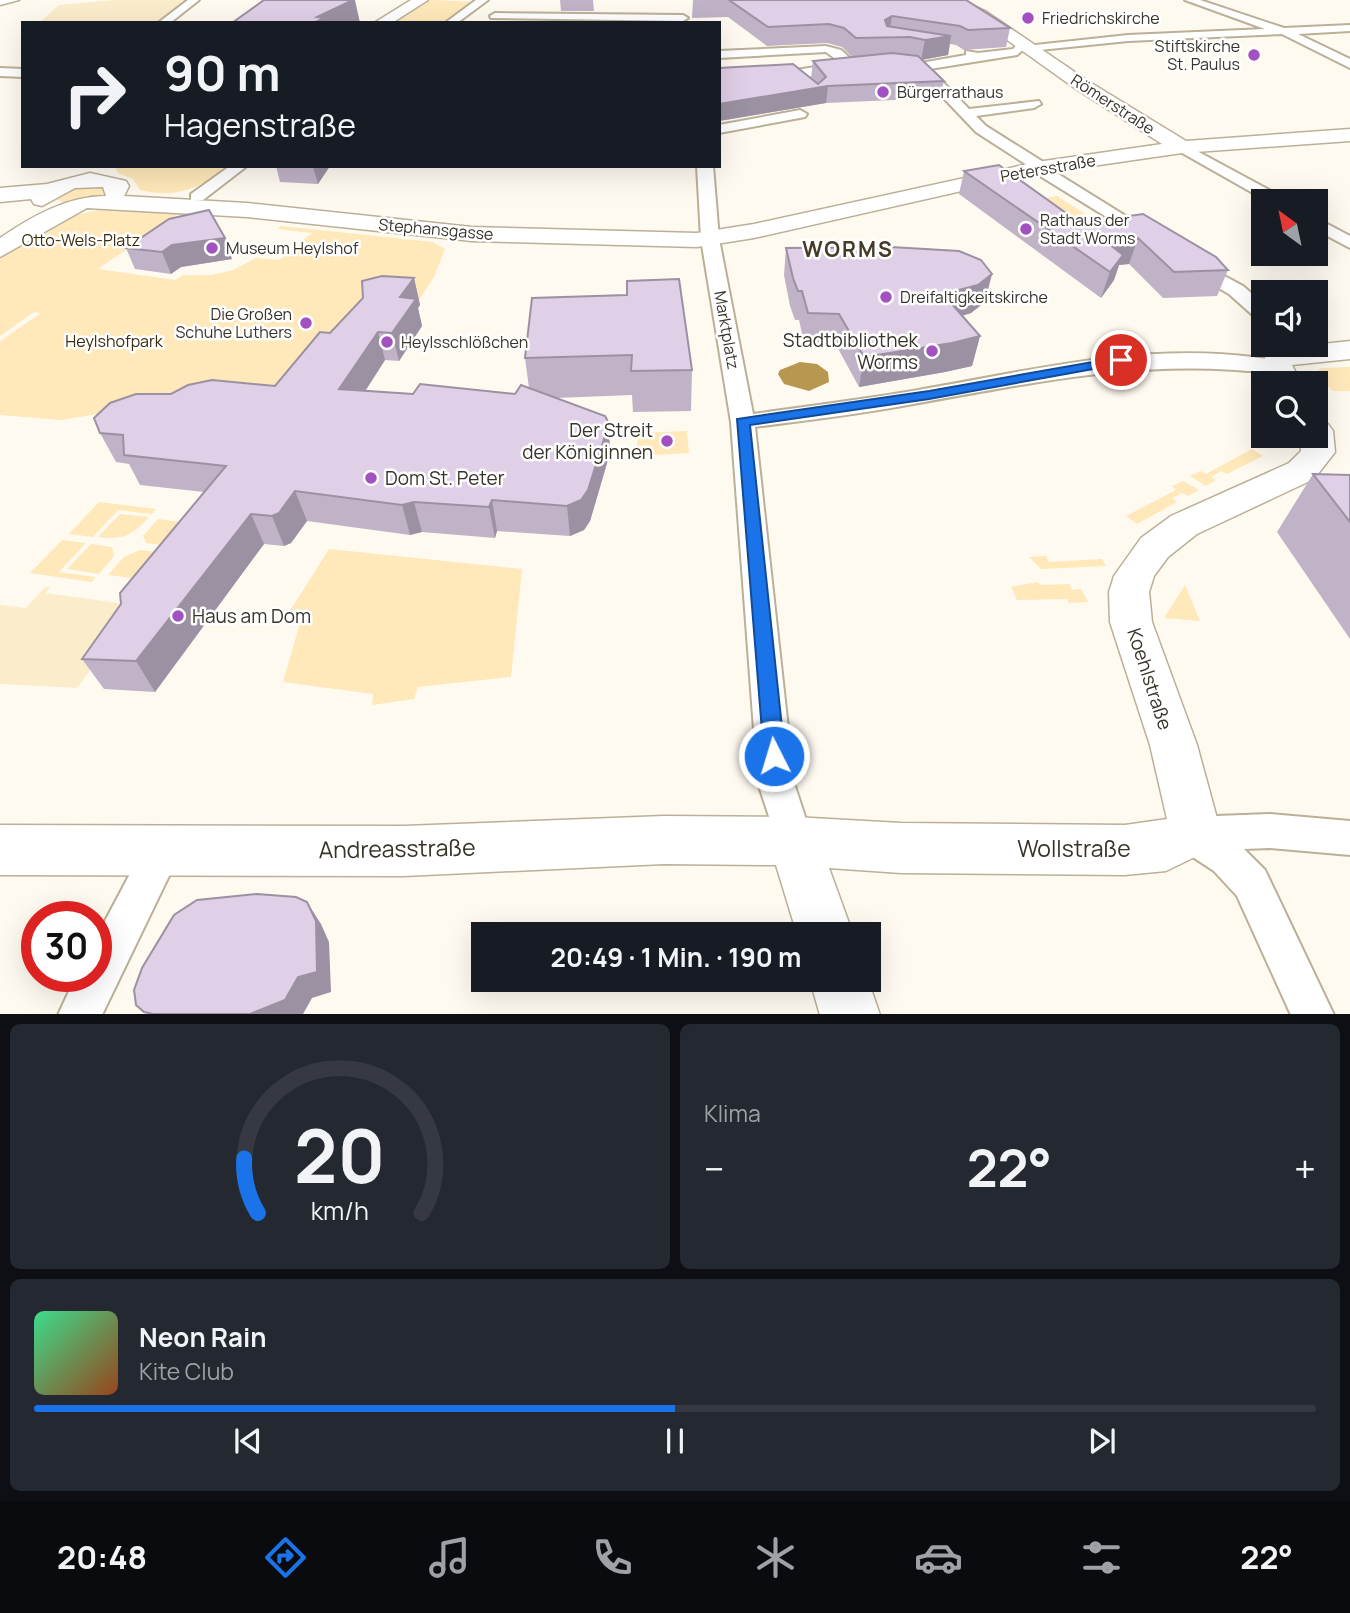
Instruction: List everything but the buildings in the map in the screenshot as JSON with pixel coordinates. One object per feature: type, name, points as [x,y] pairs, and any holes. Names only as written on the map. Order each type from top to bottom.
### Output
[{"type":"street","points":[[0,1],[12,0]]},
{"type":"street","points":[[166,21],[194,0]]},
{"type":"street","points":[[384,21],[421,0]]},
{"type":"street","points":[[453,21],[483,0]]},
{"type":"street","points":[[491,20],[516,0]]},
{"type":"street","name":"Römerstraße","points":[[953,0],[980,13],[1011,48],[1091,91],[1257,189]]},
{"type":"street","points":[[1190,0],[1286,32],[1350,64]]},
{"type":"street","points":[[612,5],[684,17]]},
{"type":"street","points":[[491,20],[684,17]]},
{"type":"street","points":[[721,79],[796,74],[839,55],[921,66],[969,52],[1011,48],[1128,38],[1350,28]]},
{"type":"street","points":[[946,50],[1017,52],[1011,48]]},
{"type":"street","points":[[721,55],[839,55],[902,50]]},
{"type":"street","points":[[921,66],[987,134],[1170,253],[1236,290],[1251,303]]},
{"type":"street","points":[[0,72],[21,72]]},
{"type":"street","points":[[796,74],[810,88]]},
{"type":"street","points":[[968,114],[1034,104]]},
{"type":"street","points":[[721,129],[800,114]]},
{"type":"street","name":"Petersstraße","points":[[710,239],[1040,168],[1182,147],[1350,135]]},
{"type":"street","points":[[197,197],[237,168]]},
{"type":"street","name":"Marktplatz","points":[[705,168],[710,239],[730,306],[776,783],[781,807],[794,841]]},
{"type":"street","points":[[7,195],[45,204],[85,205],[100,177]]},
{"type":"street","name":"Stephansgasse","points":[[45,204],[73,182],[100,177],[163,203]]},
{"type":"street","name":"Stephansgasse","points":[[85,205],[163,203],[472,234],[710,239]]},
{"type":"street","points":[[0,249],[45,204]]},
{"type":"street","points":[[1328,230],[1350,243]]},
{"type":"street","points":[[743,422],[796,407],[1121,360],[1203,358],[1290,362],[1350,350]]},
{"type":"street","name":"Koehlstraße","points":[[1189,834],[1193,822],[1191,809],[1133,634],[1129,610],[1134,576],[1144,558],[1184,526],[1232,501],[1298,481],[1318,452],[1318,448]]},
{"type":"street","name":"Wollstraße","points":[[794,841],[901,848],[1125,850],[1166,846],[1180,842],[1189,834],[1270,831],[1350,838]]},
{"type":"street","points":[[1189,834],[1227,858],[1251,883],[1313,1014]]},
{"type":"street","name":"Andreasstraße","points":[[0,850],[404,851],[664,840],[794,841]]},
{"type":"street","points":[[794,841],[821,922]]},
{"type":"street","points":[[79,1014],[162,852]]},
{"type":"street","points":[[843,992],[850,1014]]},
{"type":"shaded area","points":[[113,0],[188,0],[159,21],[41,21],[59,5]]},
{"type":"shaded area","points":[[800,362],[817,364],[828,372],[829,382],[809,391],[784,384],[778,374],[780,370]]},
{"type":"shaded area","points":[[45,587],[50,587],[46,593],[133,605],[109,645],[77,688],[0,684],[0,605],[26,608]]},
{"type":"green space","points":[[431,0],[476,2],[448,21],[397,21]]},
{"type":"green space","points":[[116,168],[228,168],[199,185],[166,193],[140,190],[133,179],[118,173]]},
{"type":"green space","points":[[104,186],[106,191],[88,200],[66,203],[55,198],[72,187]]},
{"type":"green space","points":[[1057,196],[1126,240],[1009,205]]},
{"type":"green space","name":"Heylshofpark","points":[[104,209],[178,214],[98,269],[175,280],[183,275],[212,275],[233,270],[256,258],[279,260],[312,233],[277,229],[281,226],[433,242],[445,249],[434,277],[419,300],[371,297],[294,392],[159,404],[61,420],[0,415],[0,341],[41,313],[34,312],[0,336],[0,258],[49,227],[56,227],[76,215]]},
{"type":"green space","points":[[1350,367],[1350,391],[1333,391],[1328,387],[1328,371],[1318,371],[1321,368]]},
{"type":"green space","points":[[687,431],[689,453],[636,456],[638,433]]},
{"type":"green space","points":[[1252,449],[1263,456],[1227,474],[1221,471],[1211,477],[1216,480],[1206,486],[1190,476],[1201,471],[1206,474]]},
{"type":"green space","points":[[1183,481],[1199,490],[1188,496],[1182,493],[1172,498],[1177,502],[1137,524],[1126,516],[1176,490],[1172,486]]},
{"type":"green space","points":[[99,502],[156,509],[152,514],[118,510],[93,537],[69,534]]},
{"type":"green space","points":[[120,514],[149,517],[126,535],[114,538],[98,537]]},
{"type":"green space","points":[[158,519],[188,523],[169,546],[146,543],[143,536]]},
{"type":"green space","points":[[62,540],[86,543],[59,572],[95,577],[92,582],[30,573]]},
{"type":"green space","points":[[91,544],[112,547],[114,556],[99,574],[67,569]]},
{"type":"green space","points":[[329,549],[522,569],[511,677],[418,687],[414,699],[372,705],[373,694],[283,682],[302,616],[288,614]]},
{"type":"green space","points":[[140,550],[162,553],[139,579],[108,575],[124,557]]},
{"type":"green space","points":[[1046,556],[1049,562],[1102,559],[1106,566],[1041,569],[1029,557]]},
{"type":"green space","points":[[1038,582],[1040,585],[1069,584],[1072,590],[1081,589],[1088,602],[1069,603],[1067,599],[1017,600],[1011,587]]},
{"type":"green space","points":[[1185,585],[1200,621],[1164,618]]},
{"type":"place","name":"Friedrichskirche","points":[[1028,18]]},
{"type":"place","name":"Stiftskirche St. Paulus","points":[[1254,55]]},
{"type":"place","name":"Bürgerrathaus","points":[[883,92]]},
{"type":"place","name":"Rathaus der Stadt Worms","points":[[1026,229]]},
{"type":"place","name":"Museum Heylshof","points":[[212,248]]},
{"type":"place","name":"Dreifaltigkeitskirche","points":[[886,297]]},
{"type":"place","name":"Die Großen Schuhe Luthers","points":[[306,323]]},
{"type":"place","name":"Heylsschlößchen","points":[[387,342]]},
{"type":"place","name":"Stadtbibliothek Worms","points":[[932,351]]},
{"type":"place","name":"Der Streit der Königinnen","points":[[667,441]]},
{"type":"place","name":"Dom St. Peter","points":[[371,478]]},
{"type":"place","name":"Haus am Dom","points":[[178,616]]},
{"type":"district","name":"WORMS","points":[[848,250]]},
{"type":"route","points":[[774,756],[743,422],[929,395],[1054,370],[1121,360]]},
{"type":"park label","name":"Otto-Wels-Platz","points":[[81,240]]}]
